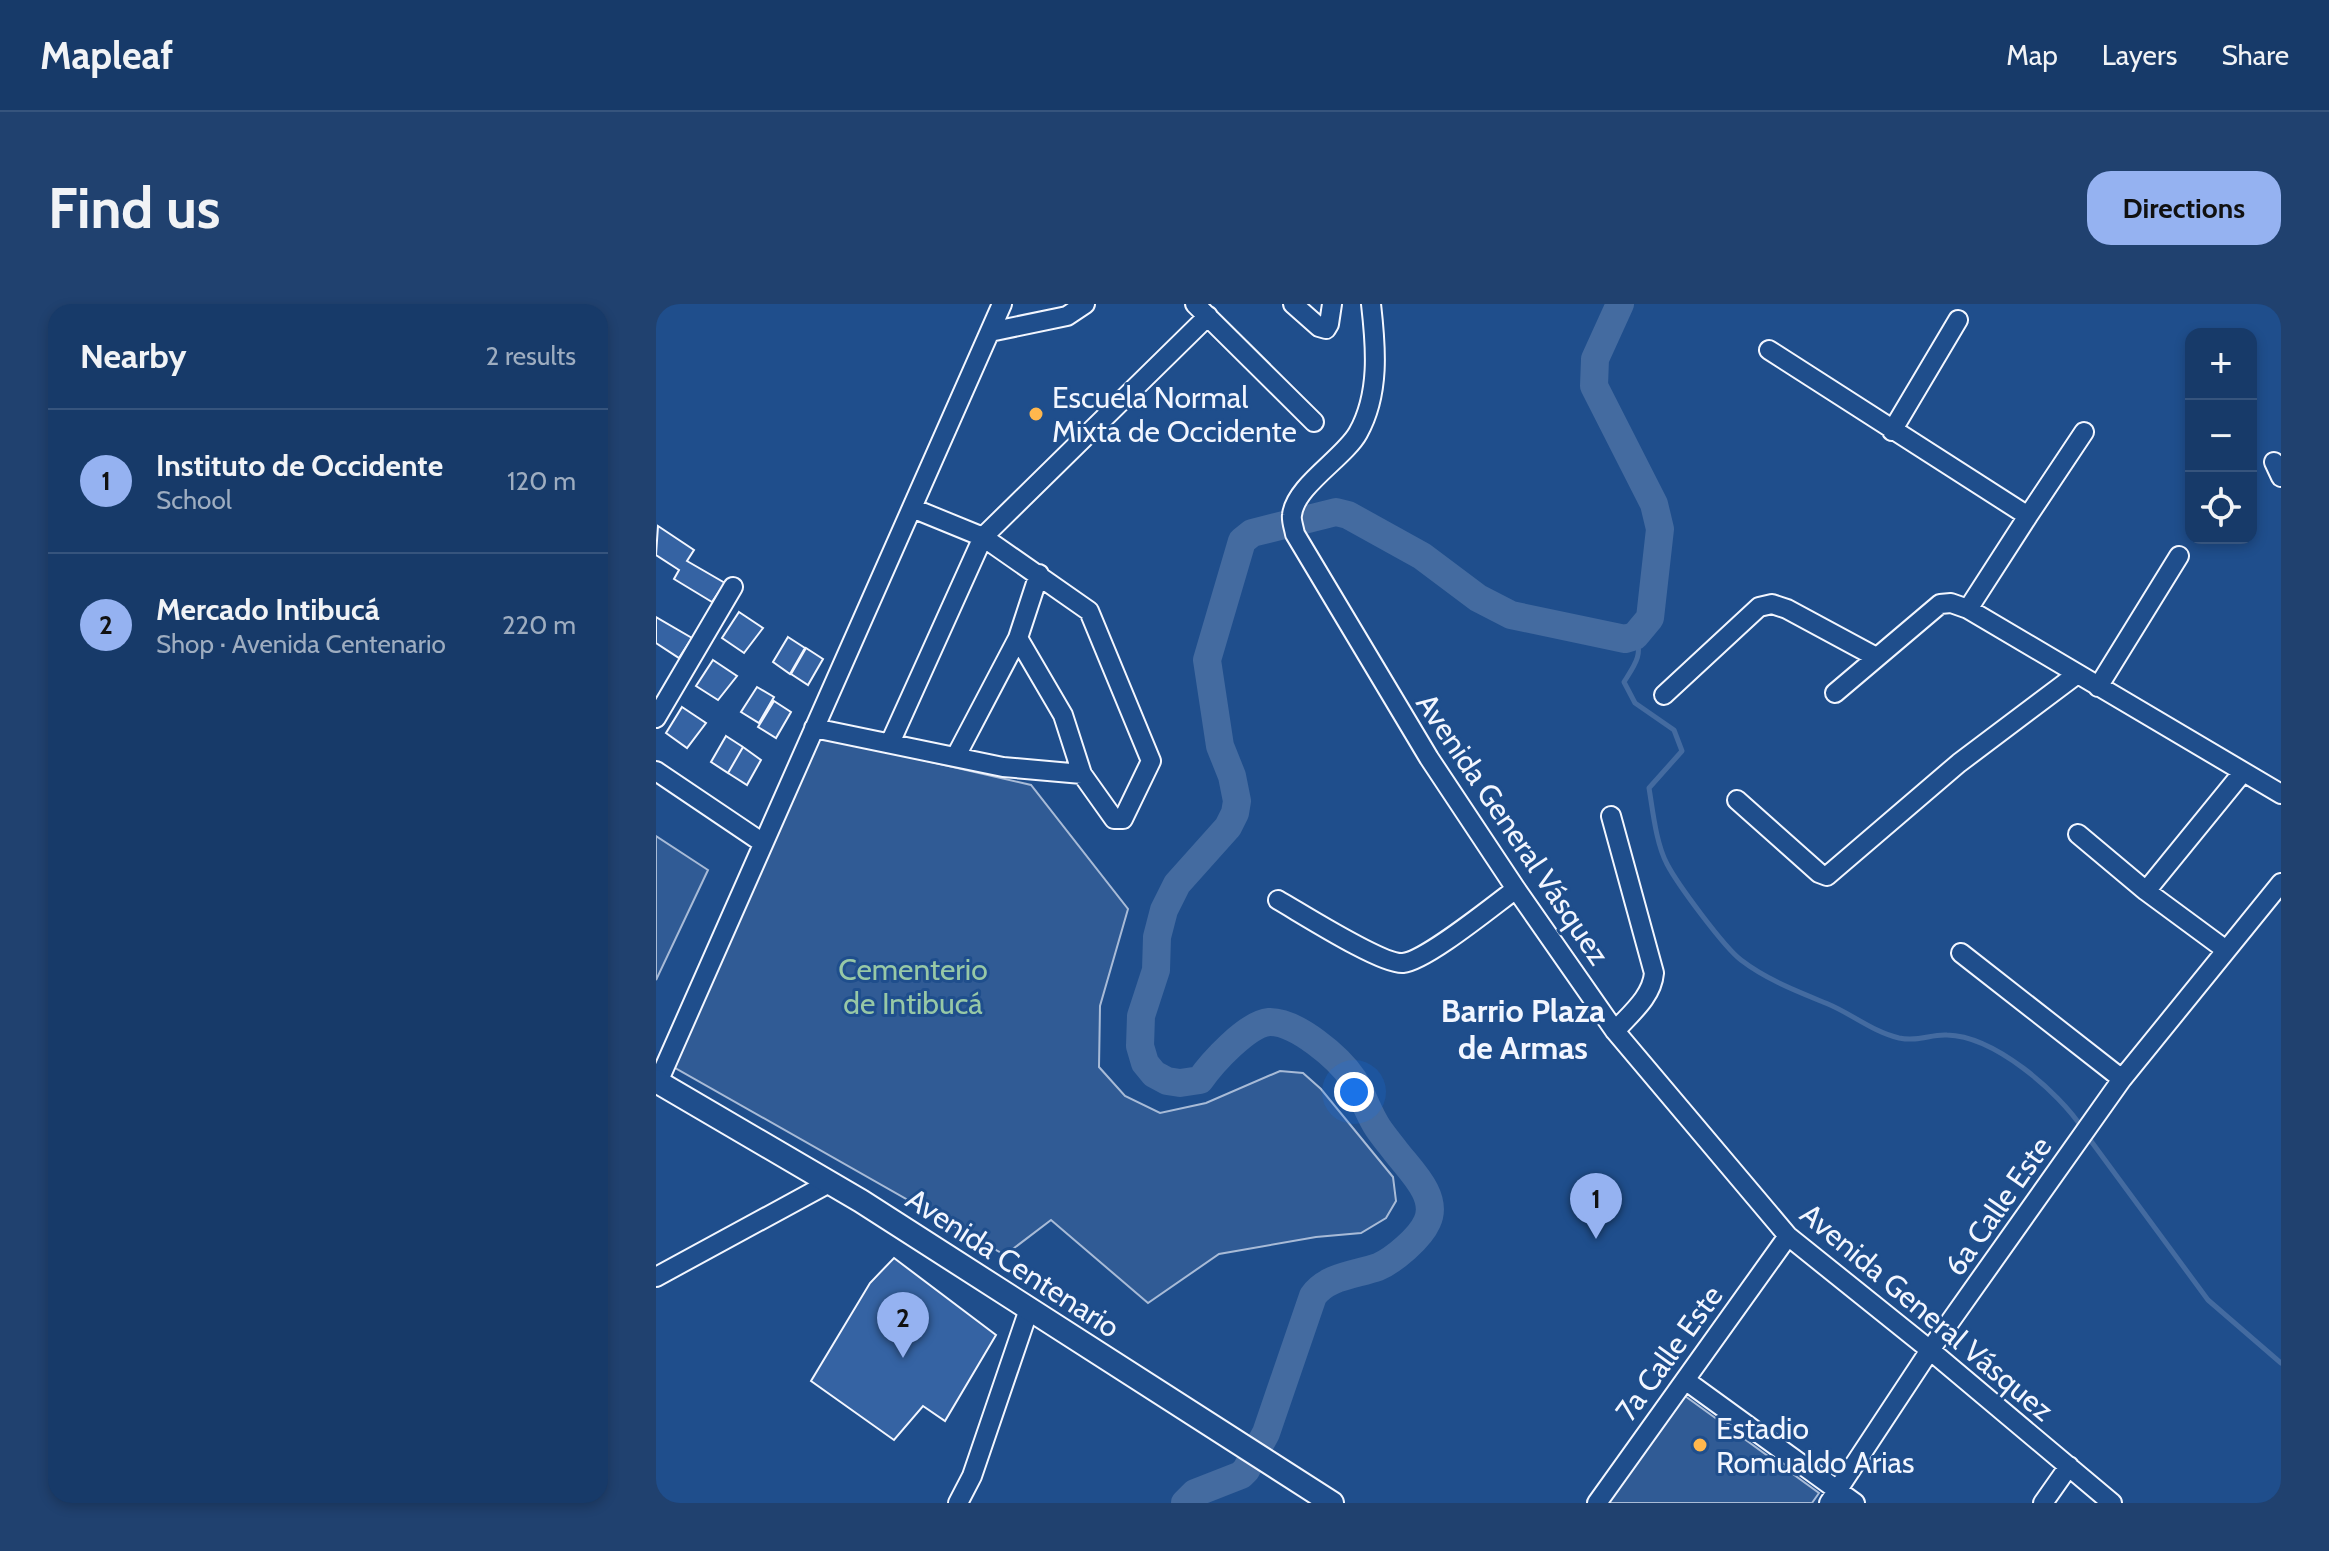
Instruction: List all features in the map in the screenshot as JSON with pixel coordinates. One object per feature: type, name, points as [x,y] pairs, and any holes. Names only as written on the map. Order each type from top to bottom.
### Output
[{"type":"main road","name":"Avenida Centenario","points":[[657,1082],[829,1183],[1332,1503]]},
{"type":"street","points":[[657,1082],[1002,304]]},
{"type":"street","points":[[990,332],[1067,316],[1085,304]]},
{"type":"street","points":[[1293,304],[1319,327],[1326,329],[1332,304]]},
{"type":"street","name":"Avenida General Vásquez","points":[[1371,304],[1376,376],[1365,416],[1357,435],[1298,499],[1294,524],[1429,758],[1615,1031],[1788,1236],[2112,1503]]},
{"type":"street","points":[[890,743],[983,537],[1201,310],[1314,422]]},
{"type":"street","points":[[1892,431],[1958,320]]},
{"type":"street","points":[[1769,350],[2028,516]]},
{"type":"street","points":[[1968,609],[2084,432]]},
{"type":"street","points":[[912,508],[983,537],[1089,611],[1151,761],[1123,819],[1114,819],[1082,774],[1063,715],[1018,638]]},
{"type":"street","points":[[2098,687],[2179,556]]},
{"type":"street","points":[[956,756],[1018,638],[1039,574]]},
{"type":"street","points":[[656,718],[733,587]]},
{"type":"street","points":[[1835,693],[1940,604],[1951,603],[1968,609],[2281,794]]},
{"type":"street","points":[[1664,695],[1759,607],[1772,604],[1876,657]]},
{"type":"street","points":[[1737,800],[1819,873],[1827,876],[1959,763],[2076,675]]},
{"type":"street","points":[[814,728],[1003,767],[1082,774]]},
{"type":"street","points":[[656,771],[763,843]]},
{"type":"street","points":[[2146,891],[2243,772]]},
{"type":"street","points":[[1611,816],[1654,973],[1653,984],[1646,997],[1615,1031]]},
{"type":"street","points":[[2078,834],[2146,891],[2226,950]]},
{"type":"street","name":"6a Calle Este","points":[[1833,1496],[1930,1350],[2122,1079],[2281,883]]},
{"type":"street","points":[[1278,900],[1379,957],[1403,963],[1432,950],[1516,889]]},
{"type":"street","points":[[1961,953],[2122,1079]]},
{"type":"street","points":[[656,1277],[829,1183]]},
{"type":"street","name":"7a Calle Este","points":[[1597,1503],[1788,1236]]},
{"type":"street","points":[[958,1503],[972,1476],[1029,1309]]},
{"type":"street","points":[[1685,1380],[1833,1496],[1855,1503]]},
{"type":"street","points":[[2043,1503],[2069,1466]]},
{"type":"green space","name":"Cementerio de Intibucá","points":[[818,736],[1031,785],[1128,909],[1100,1006],[1099,1067],[1125,1096],[1160,1113],[1206,1103],[1280,1071],[1303,1073],[1321,1089],[1393,1177],[1396,1201],[1386,1218],[1361,1233],[1316,1237],[1219,1254],[1148,1303],[1051,1220],[1005,1255],[670,1065]]},
{"type":"green space","points":[[656,836],[708,870],[656,980]]},
{"type":"green space","name":"Estadio Romualdo Arias","points":[[1685,1396],[1819,1493],[1812,1503],[1607,1503]]},
{"type":"building","points":[[658,526],[694,550],[687,561],[725,583],[712,602],[674,579],[679,570],[656,555]]},
{"type":"building","points":[[739,612],[763,628],[744,653],[722,638]]},
{"type":"building","points":[[656,617],[692,638],[679,658],[656,643]]},
{"type":"building","points":[[788,637],[805,648],[790,674],[773,662]]},
{"type":"building","points":[[806,648],[823,659],[808,685],[791,674]]},
{"type":"building","points":[[713,660],[737,676],[718,700],[696,686]]},
{"type":"building","points":[[757,687],[774,697],[759,723],[741,712]]},
{"type":"building","points":[[774,701],[791,712],[776,738],[758,727]]},
{"type":"building","points":[[682,707],[706,723],[687,748],[666,733]]},
{"type":"building","points":[[726,736],[743,747],[728,773],[711,762]]},
{"type":"building","points":[[743,747],[761,760],[747,785],[728,773]]},
{"type":"building","points":[[894,1258],[996,1335],[945,1421],[923,1406],[894,1440],[811,1381],[870,1283]]},
{"type":"waterway","points":[[1185,1503],[1195,1493],[1241,1475],[1246,1470],[1266,1433],[1313,1296],[1334,1280],[1378,1267],[1391,1259],[1419,1235],[1430,1213],[1422,1185],[1378,1128],[1353,1079],[1338,1061],[1304,1034],[1280,1023],[1260,1024],[1231,1045],[1200,1080],[1180,1083],[1154,1074],[1145,1063],[1140,1046],[1141,1016],[1156,970],[1157,937],[1164,910],[1177,884],[1228,827],[1235,813],[1237,801],[1232,776],[1220,746],[1207,660],[1242,541],[1252,533],[1336,512],[1348,515],[1422,556],[1478,598],[1511,615],[1625,639],[1635,636],[1650,618],[1660,529],[1654,504],[1594,386],[1595,359],[1620,304]]},
{"type":"waterway","points":[[1635,636],[1638,654],[1624,682],[1635,703],[1674,730],[1682,751],[1649,788],[1660,847],[1681,886],[1724,942],[1741,960],[1761,974],[1889,1035],[1913,1039],[1947,1035],[1985,1045],[2041,1083],[2058,1098],[2083,1129]]},
{"type":"waterway","points":[[2088,1137],[2208,1300],[2281,1363]]},
{"type":"place","name":"Escuela Normal Mixta de Occidente","points":[[1036,414]]},
{"type":"place","name":"Instituto de Occidente","points":[[1596,1239]]},
{"type":"place","name":"Mercado Intibucá","points":[[903,1358]]},
{"type":"place","name":"Estadio Romualdo Arias","points":[[1700,1445]]},
{"type":"district","name":"Barrio Plaza de Armas","points":[[1523,1028]]}]
